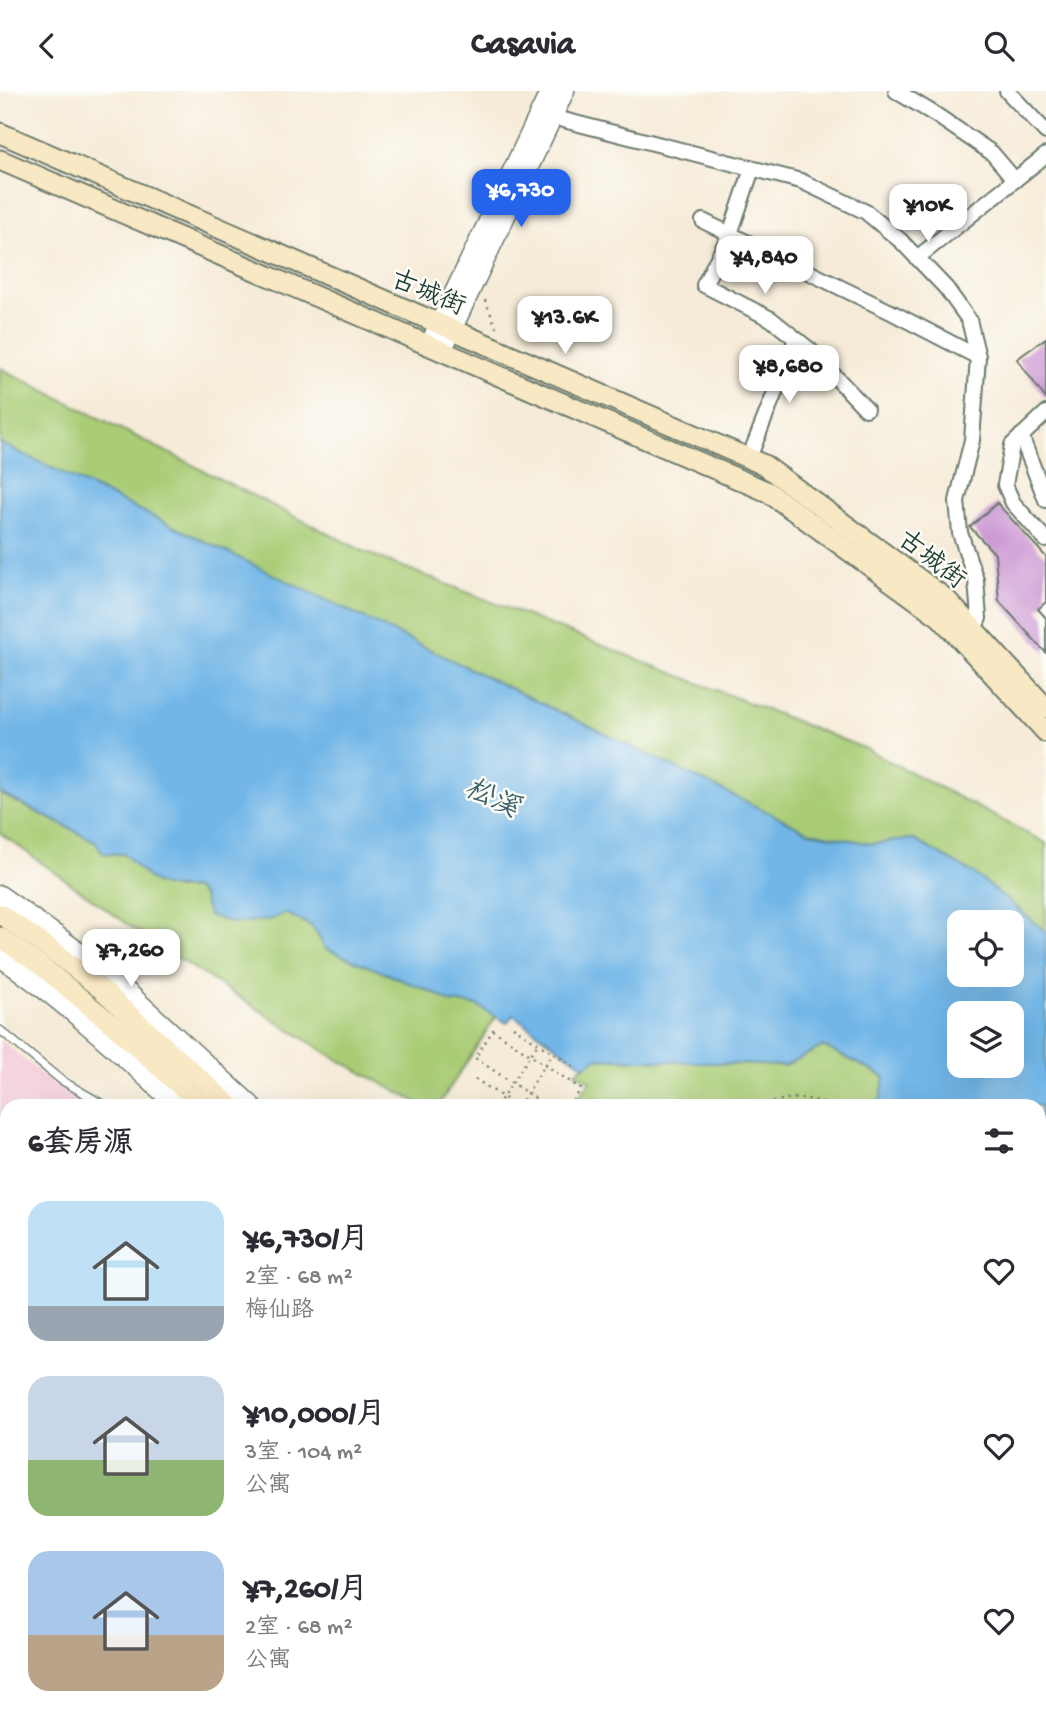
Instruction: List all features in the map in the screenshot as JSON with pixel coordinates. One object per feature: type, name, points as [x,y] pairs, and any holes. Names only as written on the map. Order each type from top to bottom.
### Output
[{"type":"main road","name":"古城街","points":[[0,133],[764,465],[946,599],[1046,708]]},
{"type":"main road","name":"古城街","points":[[0,160],[768,492],[940,617],[1046,732]]},
{"type":"main road","points":[[0,914],[101,989],[222,1099]]},
{"type":"main road","points":[[0,937],[44,968],[119,1030],[194,1099]]},
{"type":"street","points":[[546,116],[550,91]]},
{"type":"street","points":[[435,348],[546,116],[565,91]]},
{"type":"street","points":[[895,91],[964,132],[992,153],[1015,180]]},
{"type":"street","points":[[1007,91],[1046,132]]},
{"type":"street","points":[[546,116],[801,181],[866,212],[901,241],[946,288],[969,320],[978,357],[972,440],[957,501],[960,533],[976,580],[979,618],[974,629]]},
{"type":"street","points":[[917,258],[1046,155]]},
{"type":"street","points":[[752,169],[730,234],[704,285],[771,319],[810,350],[866,409]]},
{"type":"street","points":[[703,222],[894,313],[978,357]]},
{"type":"street","points":[[749,458],[796,339]]},
{"type":"street","points":[[1046,413],[1012,445],[1005,485],[1013,503],[1046,540]]},
{"type":"street","points":[[1021,436],[1046,500],[1026,517]]},
{"type":"street","points":[[0,895],[55,933],[108,975],[244,1099]]},
{"type":"street","points":[[0,957],[33,979],[107,1041],[169,1099]]},
{"type":"lane","points":[[0,1030],[61,1080],[94,1099]]},
{"type":"path","points":[[484,298],[498,330]]},
{"type":"path","points":[[513,1027],[576,1068]]},
{"type":"path","points":[[536,1099],[475,1058],[493,1030],[581,1089],[574,1099]]},
{"type":"path","points":[[503,1097],[538,1043]]},
{"type":"path","points":[[523,1099],[553,1053]]},
{"type":"path","points":[[475,1079],[506,1099]]},
{"type":"shaded area","points":[[0,1040],[51,1082],[79,1099],[0,1099]]},
{"type":"green space","points":[[0,368],[365,552],[866,749],[1046,843],[1046,932],[1024,914],[1024,910],[1019,910],[975,874],[913,839],[872,844],[809,832],[0,443]]},
{"type":"green space","points":[[0,794],[95,841],[103,853],[124,854],[176,889],[194,888],[203,897],[269,920],[285,913],[312,926],[326,949],[451,1002],[476,1005],[496,1017],[443,1099],[411,1099],[333,1057],[148,939],[0,833]]},
{"type":"green space","points":[[823,1046],[885,1077],[880,1099],[578,1099],[590,1081],[575,1072],[598,1058],[785,1066]]},
{"type":"water","name":"松溪","points":[[0,443],[809,832],[872,844],[912,839],[975,874],[1019,910],[947,910],[947,987],[1024,987],[1024,914],[1046,932],[1046,1099],[880,1099],[885,1077],[823,1046],[785,1066],[598,1058],[584,1066],[513,1015],[507,1023],[476,1005],[451,1002],[326,949],[312,926],[285,913],[269,920],[232,923],[208,915],[203,897],[194,888],[161,885],[148,877],[124,854],[103,853],[95,841],[0,793]]},
{"type":"building","points":[[1046,338],[1046,399],[1017,359]]},
{"type":"building","points":[[997,503],[1046,557],[1046,602],[1038,609],[1046,618],[1046,653],[999,601],[995,554],[970,527]]}]
